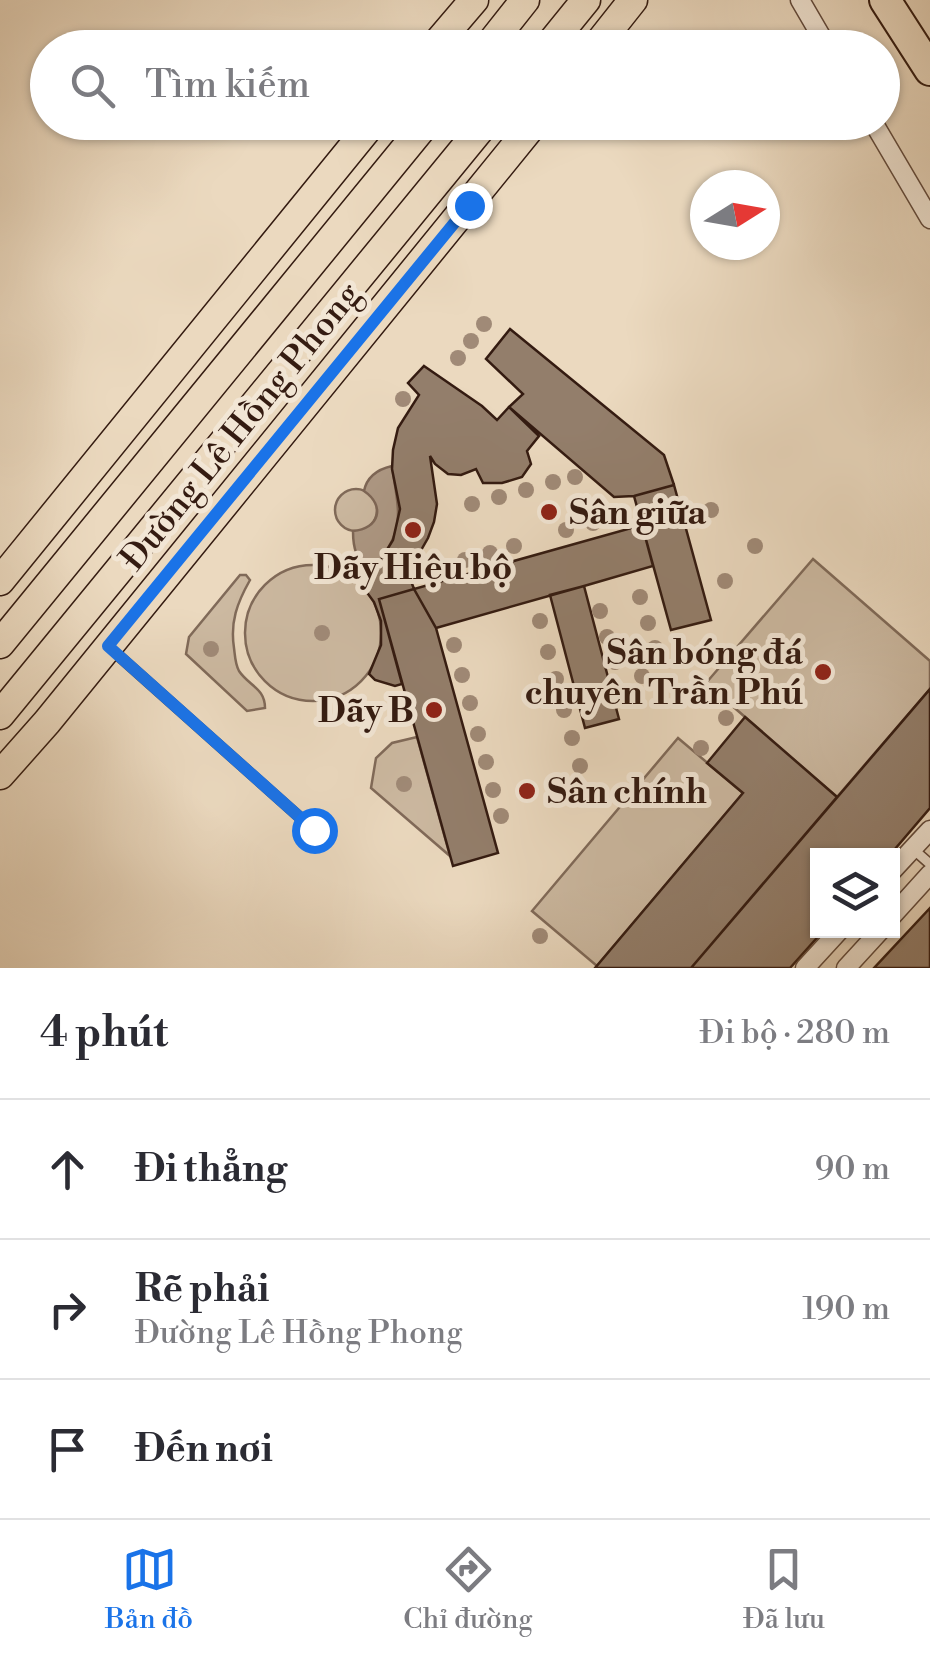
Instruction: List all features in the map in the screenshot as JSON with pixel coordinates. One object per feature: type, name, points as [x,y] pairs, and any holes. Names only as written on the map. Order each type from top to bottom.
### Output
[{"type":"highway","points":[[896,4],[930,33]]},
{"type":"highway","points":[[896,4],[930,70]]},
{"type":"main road","points":[[448,30],[474,0]]},
{"type":"main road","points":[[501,30],[525,0]]},
{"type":"main road","points":[[562,30],[586,0]]},
{"type":"main road","points":[[609,30],[633,0]]},
{"type":"main road","points":[[4,567],[358,140]]},
{"type":"main road","name":"Đường Lê Hồng Phong","points":[[0,644],[401,140]]},
{"type":"main road","name":"Đường Lê Hồng Phong","points":[[0,715],[471,140]]},
{"type":"main road","name":"Đường Lê Hồng Phong","points":[[0,775],[10,746],[108,646],[521,140]]},
{"type":"main road","points":[[442,176],[469,205]]},
{"type":"street","points":[[800,0],[818,30]]},
{"type":"street","points":[[883,140],[930,219]]},
{"type":"street","points":[[900,862],[930,830]]},
{"type":"street","points":[[900,907],[930,874]]},
{"type":"street","points":[[805,968],[832,938]]},
{"type":"street","points":[[846,968],[873,938]]},
{"type":"lane","points":[[108,646],[314,830]]},
{"type":"lane","points":[[912,849],[930,864]]},
{"type":"shaded area","points":[[392,466],[398,522],[383,557],[371,571],[356,553],[353,531],[369,526],[376,516],[375,503],[364,491],[368,481],[378,471]]},
{"type":"shaded area","points":[[356,489],[371,495],[377,510],[371,525],[356,531],[341,525],[335,510],[341,495]]},
{"type":"shaded area","name":"Sân bóng đá chuyên Trần Phú","points":[[813,559],[930,661],[930,689],[837,797],[706,683]]},
{"type":"shaded area","points":[[313,565],[339,570],[361,585],[376,607],[381,633],[376,659],[361,681],[339,696],[313,701],[287,696],[265,681],[250,659],[245,633],[250,607],[265,585],[287,570]]},
{"type":"shaded area","points":[[240,575],[250,580],[234,621],[236,662],[239,671],[262,696],[265,708],[247,711],[186,654],[189,637]]},
{"type":"shaded area","points":[[417,737],[450,856],[371,788],[376,758],[392,743]]},
{"type":"shaded area","points":[[678,738],[743,793],[597,966],[532,911]]},
{"type":"building","points":[[510,329],[664,455],[674,485],[614,497],[509,407],[523,394],[486,359]]},
{"type":"building","name":"Dãy Hiệu bộ","points":[[424,366],[497,420],[509,407],[539,436],[527,451],[531,464],[522,477],[502,483],[483,483],[476,469],[461,475],[448,474],[430,456],[437,504],[428,538],[408,573],[414,589],[379,599],[402,684],[395,686],[369,674],[381,645],[381,621],[374,602],[360,583],[393,540],[400,509],[392,469],[393,450],[398,428],[419,395],[408,383]]},
{"type":"building","points":[[674,485],[711,620],[671,630],[634,496]]},
{"type":"building","points":[[642,525],[653,566],[436,628],[414,589]]},
{"type":"building","points":[[584,586],[619,719],[585,728],[550,595]]},
{"type":"building","name":"Dãy B","points":[[414,589],[436,628],[498,853],[453,866],[379,599]]},
{"type":"building","points":[[930,689],[930,808],[896,848],[810,848],[810,938],[817,938],[790,968],[691,968]]},
{"type":"building","points":[[745,717],[837,797],[691,968],[595,968],[743,793],[707,763]]},
{"type":"building","points":[[930,908],[930,968],[874,968]]},
{"type":"place","name":"Sân giữa","points":[[549,512]]},
{"type":"place","name":"Dãy Hiệu bộ","points":[[413,530]]},
{"type":"place","name":"Sân bóng đá chuyên Trần Phú","points":[[823,672]]},
{"type":"place","name":"Dãy B","points":[[434,710]]},
{"type":"place","name":"Sân chính","points":[[527,791]]},
{"type":"route","points":[[314,830],[108,646],[469,205]]}]
